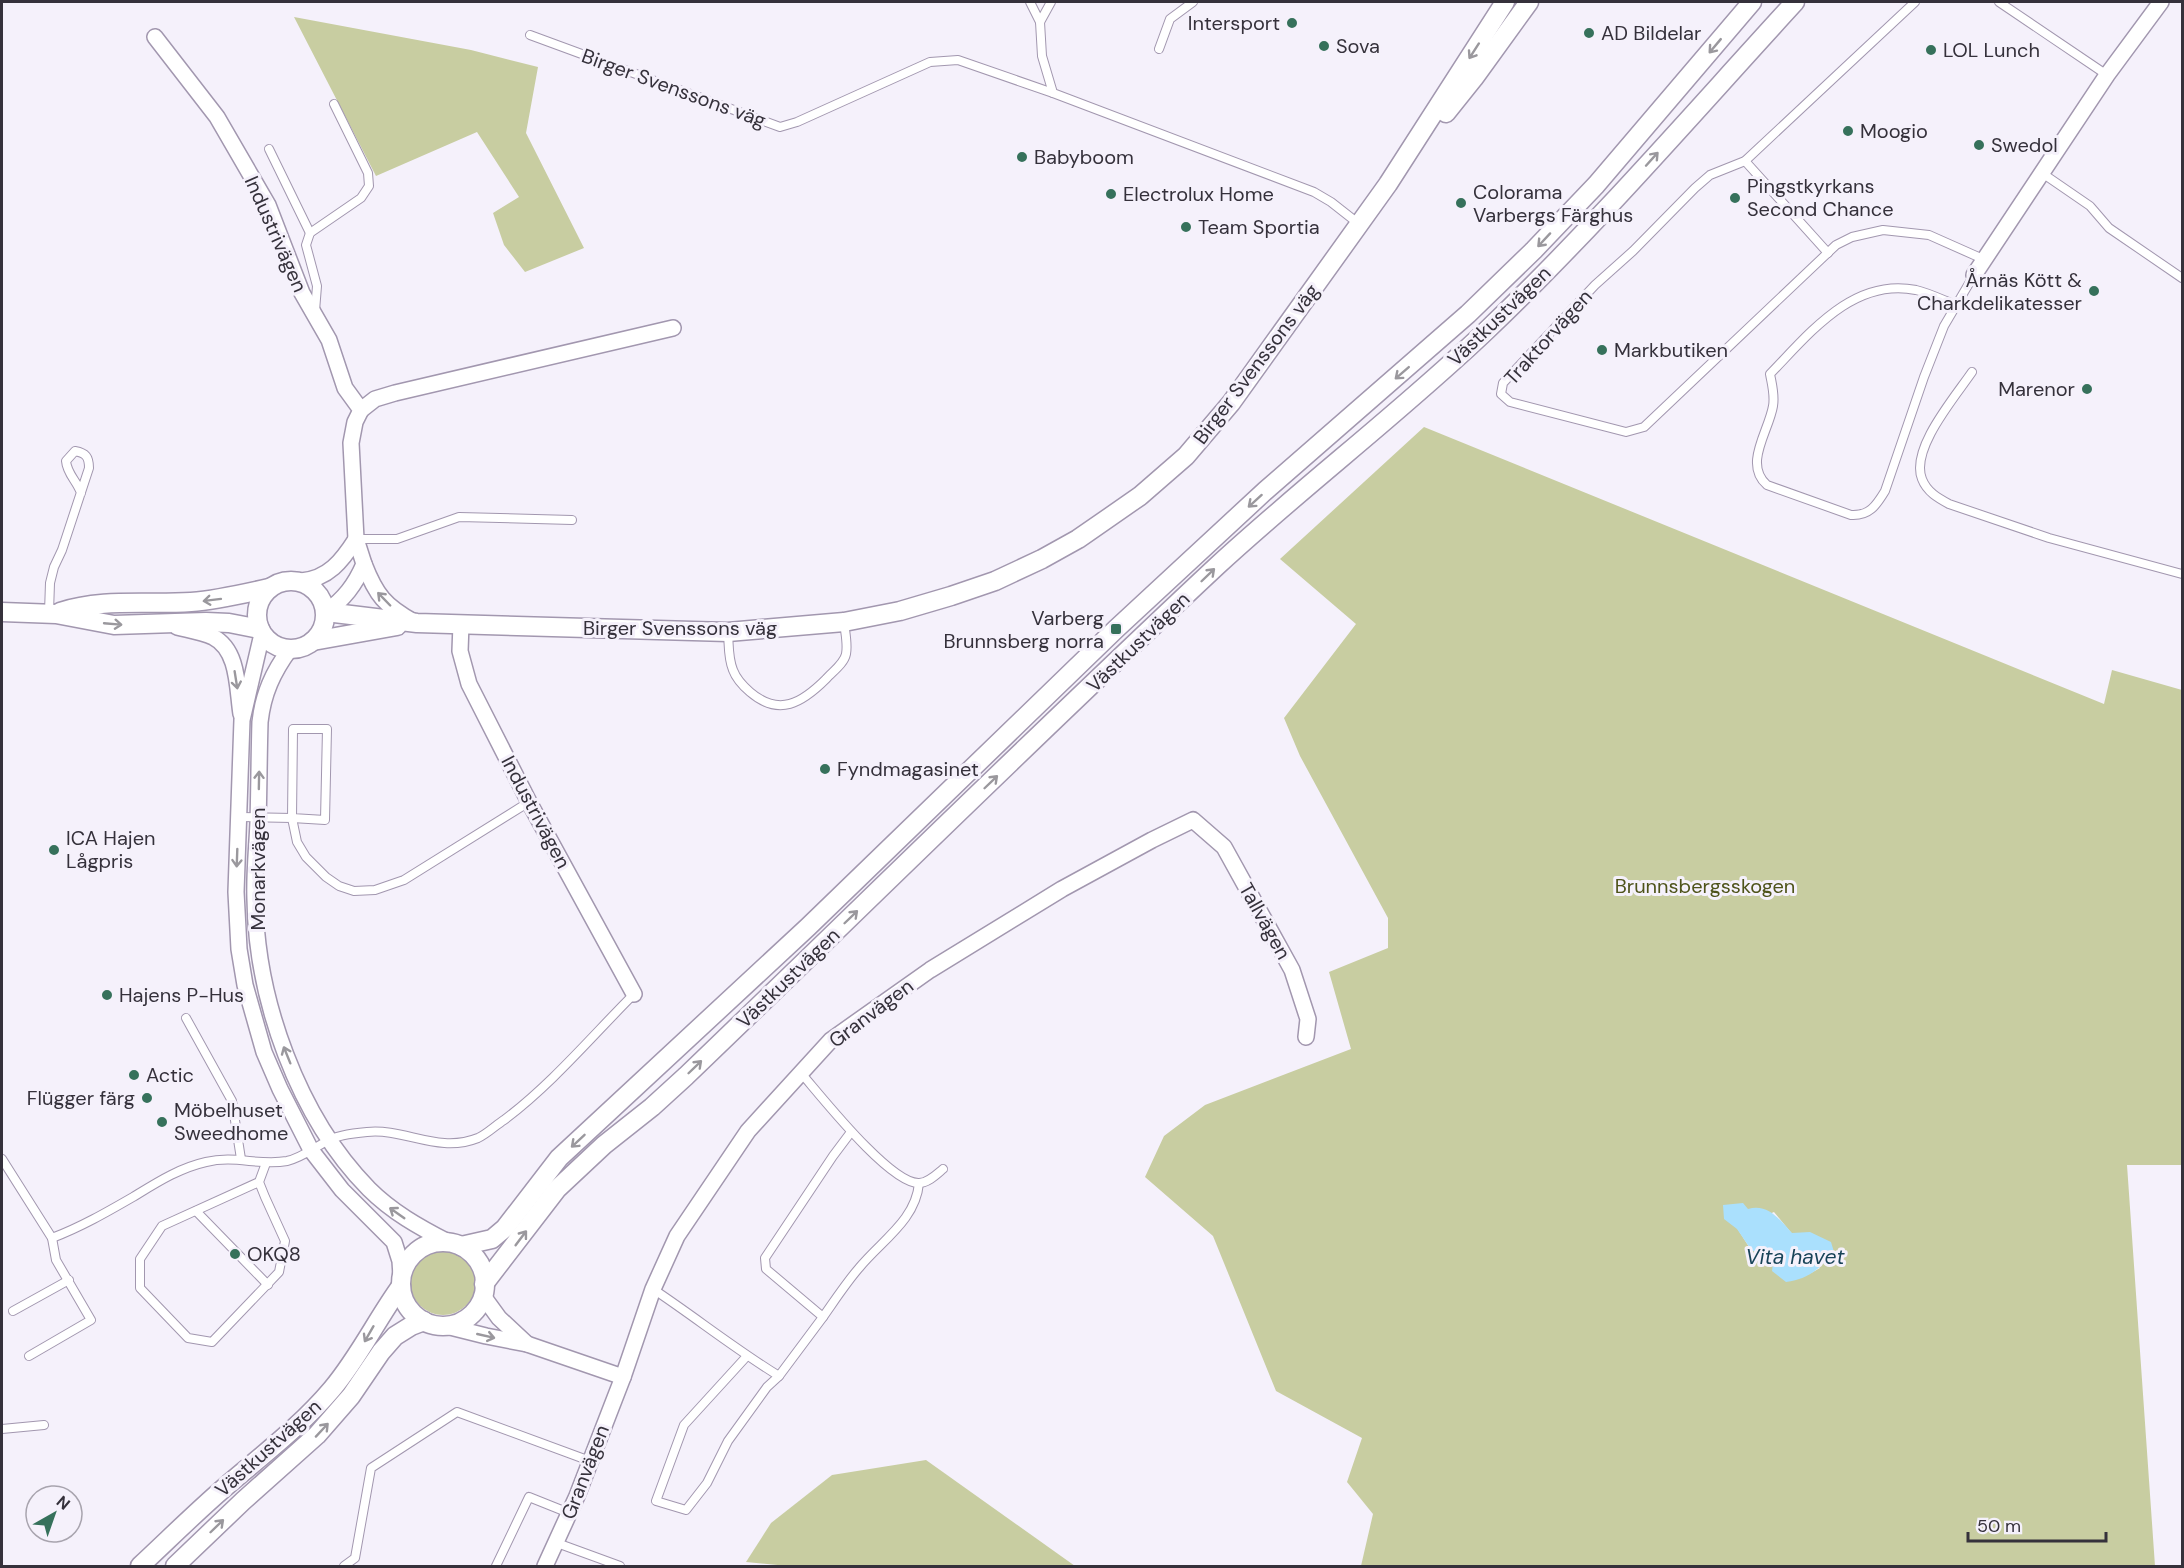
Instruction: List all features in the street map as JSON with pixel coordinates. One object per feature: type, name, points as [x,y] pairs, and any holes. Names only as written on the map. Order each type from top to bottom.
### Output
[{"type":"street","name":"Birger Svenssons väg","points":[[1388,184],[1505,2]]},
{"type":"street","name":"Birger Svenssons väg","points":[[326,612],[417,623],[728,632],[844,622],[900,610],[995,581],[1042,559],[1078,539],[1140,496],[1186,456],[1231,403],[1388,184],[1474,78],[1529,2]]},
{"type":"street","name":"Västkustvägen","points":[[454,1244],[492,1239],[505,1228],[559,1158],[808,927],[1124,621],[1240,514],[1429,350],[1485,298],[1596,185],[1752,2]]},
{"type":"street","name":"Västkustvägen","points":[[484,1290],[557,1190],[604,1145],[652,1107],[686,1076],[1230,554],[1484,333],[1582,235],[1795,2]]},
{"type":"street","points":[[1974,275],[2107,75],[2161,2]]},
{"type":"street","name":"Industrivägen","points":[[155,37],[217,117],[268,205],[302,293],[329,340],[345,388],[361,410]]},
{"type":"street","points":[[417,623],[383,600],[373,587],[356,540],[351,443],[355,422],[361,410],[375,399],[395,393],[674,328]]},
{"type":"street","points":[[52,614],[93,604],[190,602],[218,599],[269,588],[284,581],[310,581],[326,575],[345,556],[356,540]]},
{"type":"street","points":[[326,612],[341,601],[351,589],[364,564]]},
{"type":"street","points":[[300,581],[320,596],[326,612],[323,628],[313,641]]},
{"type":"street","points":[[269,588],[257,607],[257,622],[261,632],[274,645],[290,649]]},
{"type":"street","points":[[2,612],[52,614],[114,625],[217,623],[261,632]]},
{"type":"street","name":"Birger Svenssons väg","points":[[290,649],[306,646],[313,641],[417,623]]},
{"type":"street","name":"Industrivägen","points":[[461,624],[460,651],[469,684],[529,802],[633,993]]},
{"type":"street","name":"Monarkvägen","points":[[165,625],[204,633],[215,638],[228,650],[233,663],[242,720]]},
{"type":"street","name":"Monarkvägen","points":[[261,632],[242,720],[236,892],[239,949],[245,985],[264,1052],[311,1150],[342,1190],[394,1242],[400,1261],[401,1281]]},
{"type":"street","name":"Monarkvägen","points":[[290,649],[273,675],[262,705],[255,900],[265,982],[284,1049],[310,1107],[330,1139],[354,1172],[388,1206],[411,1222],[454,1244]]},
{"type":"street","name":"Tallvägen","points":[[1193,820],[1224,847],[1292,970],[1308,1019],[1306,1037]]},
{"type":"street","name":"Granvägen","points":[[545,1566],[590,1461],[623,1377],[653,1289],[677,1236],[748,1131],[831,1041],[930,970],[1062,889],[1193,820]]},
{"type":"street","points":[[527,1344],[499,1318],[484,1290],[478,1262],[454,1244],[434,1243],[421,1248],[406,1263],[401,1281],[407,1306],[424,1321],[527,1344],[623,1377]]},
{"type":"street","name":"Västkustvägen","points":[[140,1566],[222,1490],[281,1442],[320,1403],[347,1370],[401,1281]]},
{"type":"street","points":[[446,1326],[466,1318],[476,1309],[484,1290]]},
{"type":"street","name":"Västkustvägen","points":[[176,1566],[243,1501],[317,1435],[351,1396],[381,1352],[395,1336],[424,1321]]},
{"type":"lane","points":[[1030,2],[1040,22],[1042,56],[1053,93]]},
{"type":"lane","points":[[1040,22],[1051,2]]},
{"type":"lane","points":[[1160,49],[1170,19],[1193,2]]},
{"type":"lane","name":"Traktorvägen","points":[[1915,2],[1745,161],[1710,176],[1695,188],[1633,251],[1595,285],[1503,383],[1501,394],[1509,402],[1626,432],[1644,427],[1836,245],[1852,237],[1883,230],[1929,235],[1983,259]]},
{"type":"lane","points":[[1999,2],[2107,75]]},
{"type":"lane","name":"Birger Svenssons väg","points":[[530,35],[780,127],[797,122],[930,62],[958,60],[1053,93],[1314,192],[1359,224]]},
{"type":"lane","points":[[315,316],[317,286],[306,245],[310,233],[361,198],[369,186],[368,173],[334,104]]},
{"type":"lane","points":[[269,149],[310,233]]},
{"type":"lane","points":[[1745,161],[1828,253]]},
{"type":"lane","points":[[2042,173],[2090,206],[2109,228],[2182,276]]},
{"type":"lane","points":[[1956,305],[1918,290],[1898,288],[1878,290],[1838,309],[1816,326],[1770,374],[1774,396],[1773,408],[1756,460],[1761,480],[1767,485],[1851,515],[1870,512],[1885,491],[1924,376],[1944,326],[1974,275]]},
{"type":"lane","points":[[1971,372],[1928,437],[1921,457],[1922,479],[1936,497],[1949,504],[2049,538],[2182,574]]},
{"type":"lane","points":[[52,614],[50,583],[54,567],[62,550],[81,493],[89,468],[89,461],[82,452],[75,451],[66,461],[67,469],[77,482],[81,493]]},
{"type":"lane","points":[[356,540],[397,539],[459,517],[572,520]]},
{"type":"lane","points":[[728,632],[733,671],[743,686],[771,705],[785,706],[798,702],[813,692],[842,663],[846,656],[847,642],[844,622]]},
{"type":"lane","points":[[239,817],[292,818],[325,820],[327,729],[294,729],[292,818],[297,842],[306,857],[326,878],[354,891],[375,890],[404,880],[529,802]]},
{"type":"lane","points":[[52,1238],[75,1229],[187,1167],[227,1158],[266,1162],[291,1160],[330,1139],[368,1131],[391,1133],[433,1143],[459,1143],[480,1137],[528,1102],[633,993]]},
{"type":"lane","points":[[186,1018],[232,1101],[241,1159]]},
{"type":"lane","points":[[801,1073],[851,1132],[903,1178],[920,1183],[932,1178],[943,1169]]},
{"type":"lane","points":[[823,1317],[766,1269],[765,1258],[851,1132]]},
{"type":"lane","points":[[2,1159],[52,1238],[56,1260],[91,1320],[29,1356]]},
{"type":"lane","points":[[260,1182],[162,1226],[140,1259],[140,1288],[188,1338],[212,1342],[279,1272],[285,1241],[260,1182],[266,1162]]},
{"type":"lane","points":[[747,1356],[684,1425],[656,1501],[686,1510],[708,1483],[728,1440],[767,1387],[779,1376],[859,1268],[907,1217],[917,1201],[920,1183]]},
{"type":"lane","points":[[196,1211],[268,1285]]},
{"type":"lane","points":[[13,1311],[69,1280]]},
{"type":"lane","points":[[653,1289],[779,1376]]},
{"type":"lane","points":[[344,1566],[355,1558],[371,1468],[457,1412],[590,1461]]},
{"type":"lane","points":[[2,1429],[44,1425]]},
{"type":"lane","points":[[496,1566],[529,1497],[569,1513]]},
{"type":"lane","points":[[557,1542],[620,1566]]},
{"type":"green space","points":[[294,17],[471,50],[538,67],[526,133],[584,248],[525,272],[504,245],[493,213],[519,197],[477,132],[376,176]]},
{"type":"green space","name":"Brunnsbergsskogen","points":[[1424,427],[2104,704],[2112,670],[2182,690],[2182,1165],[2127,1165],[2155,1566],[1361,1566],[1373,1514],[1347,1482],[1362,1438],[1276,1391],[1213,1236],[1145,1177],[1164,1136],[1205,1105],[1351,1049],[1329,972],[1388,948],[1388,918],[1300,756],[1284,718],[1356,624],[1280,559]],"holes":[[[1774,1212],[1820,1268],[1811,1273],[1774,1263],[1765,1253],[1751,1250],[1737,1228]]]},
{"type":"green space","points":[[443,1249],[456,1252],[466,1259],[473,1269],[476,1282],[473,1295],[466,1305],[456,1312],[443,1315],[430,1312],[420,1305],[413,1295],[410,1282],[413,1269],[420,1259],[430,1252]]},
{"type":"green space","points":[[926,1460],[1075,1566],[788,1566],[746,1562],[771,1523],[832,1475]]},
{"type":"water","name":"Vita havet","points":[[1743,1203],[1748,1209],[1762,1208],[1773,1214],[1792,1233],[1810,1232],[1831,1242],[1834,1252],[1813,1272],[1786,1282],[1772,1271],[1773,1263],[1766,1253],[1752,1251],[1737,1229],[1724,1219],[1723,1205]]},
{"type":"place","name":"Intersport","points":[[1292,23]]},
{"type":"place","name":"AD Bildelar","points":[[1589,33]]},
{"type":"place","name":"Sova","points":[[1324,46]]},
{"type":"place","name":"LOL Lunch","points":[[1931,50]]},
{"type":"place","name":"Moogio","points":[[1848,131]]},
{"type":"place","name":"Swedol","points":[[1979,145]]},
{"type":"place","name":"Babyboom","points":[[1022,157]]},
{"type":"place","name":"Electrolux Home","points":[[1111,194]]},
{"type":"place","name":"Pingstkyrkans Second Chance","points":[[1735,198]]},
{"type":"place","name":"Colorama Varbergs Färghus","points":[[1461,203]]},
{"type":"place","name":"Team Sportia","points":[[1186,227]]},
{"type":"place","name":"Årnäs Kött & Charkdelikatesser","points":[[2094,291]]},
{"type":"place","name":"Markbutiken","points":[[1602,350]]},
{"type":"place","name":"Marenor","points":[[2087,389]]},
{"type":"place","name":"Varberg Brunnsberg norra","points":[[1116,629]]},
{"type":"place","name":"Fyndmagasinet","points":[[825,769]]},
{"type":"place","name":"ICA Hajen Lågpris","points":[[54,850]]},
{"type":"place","name":"Hajens P-Hus","points":[[107,995]]},
{"type":"place","name":"Actic","points":[[134,1075]]},
{"type":"place","name":"Flügger färg","points":[[147,1098]]},
{"type":"place","name":"Möbelhuset Sweedhome","points":[[162,1122]]},
{"type":"place","name":"OKQ8","points":[[235,1254]]}]
